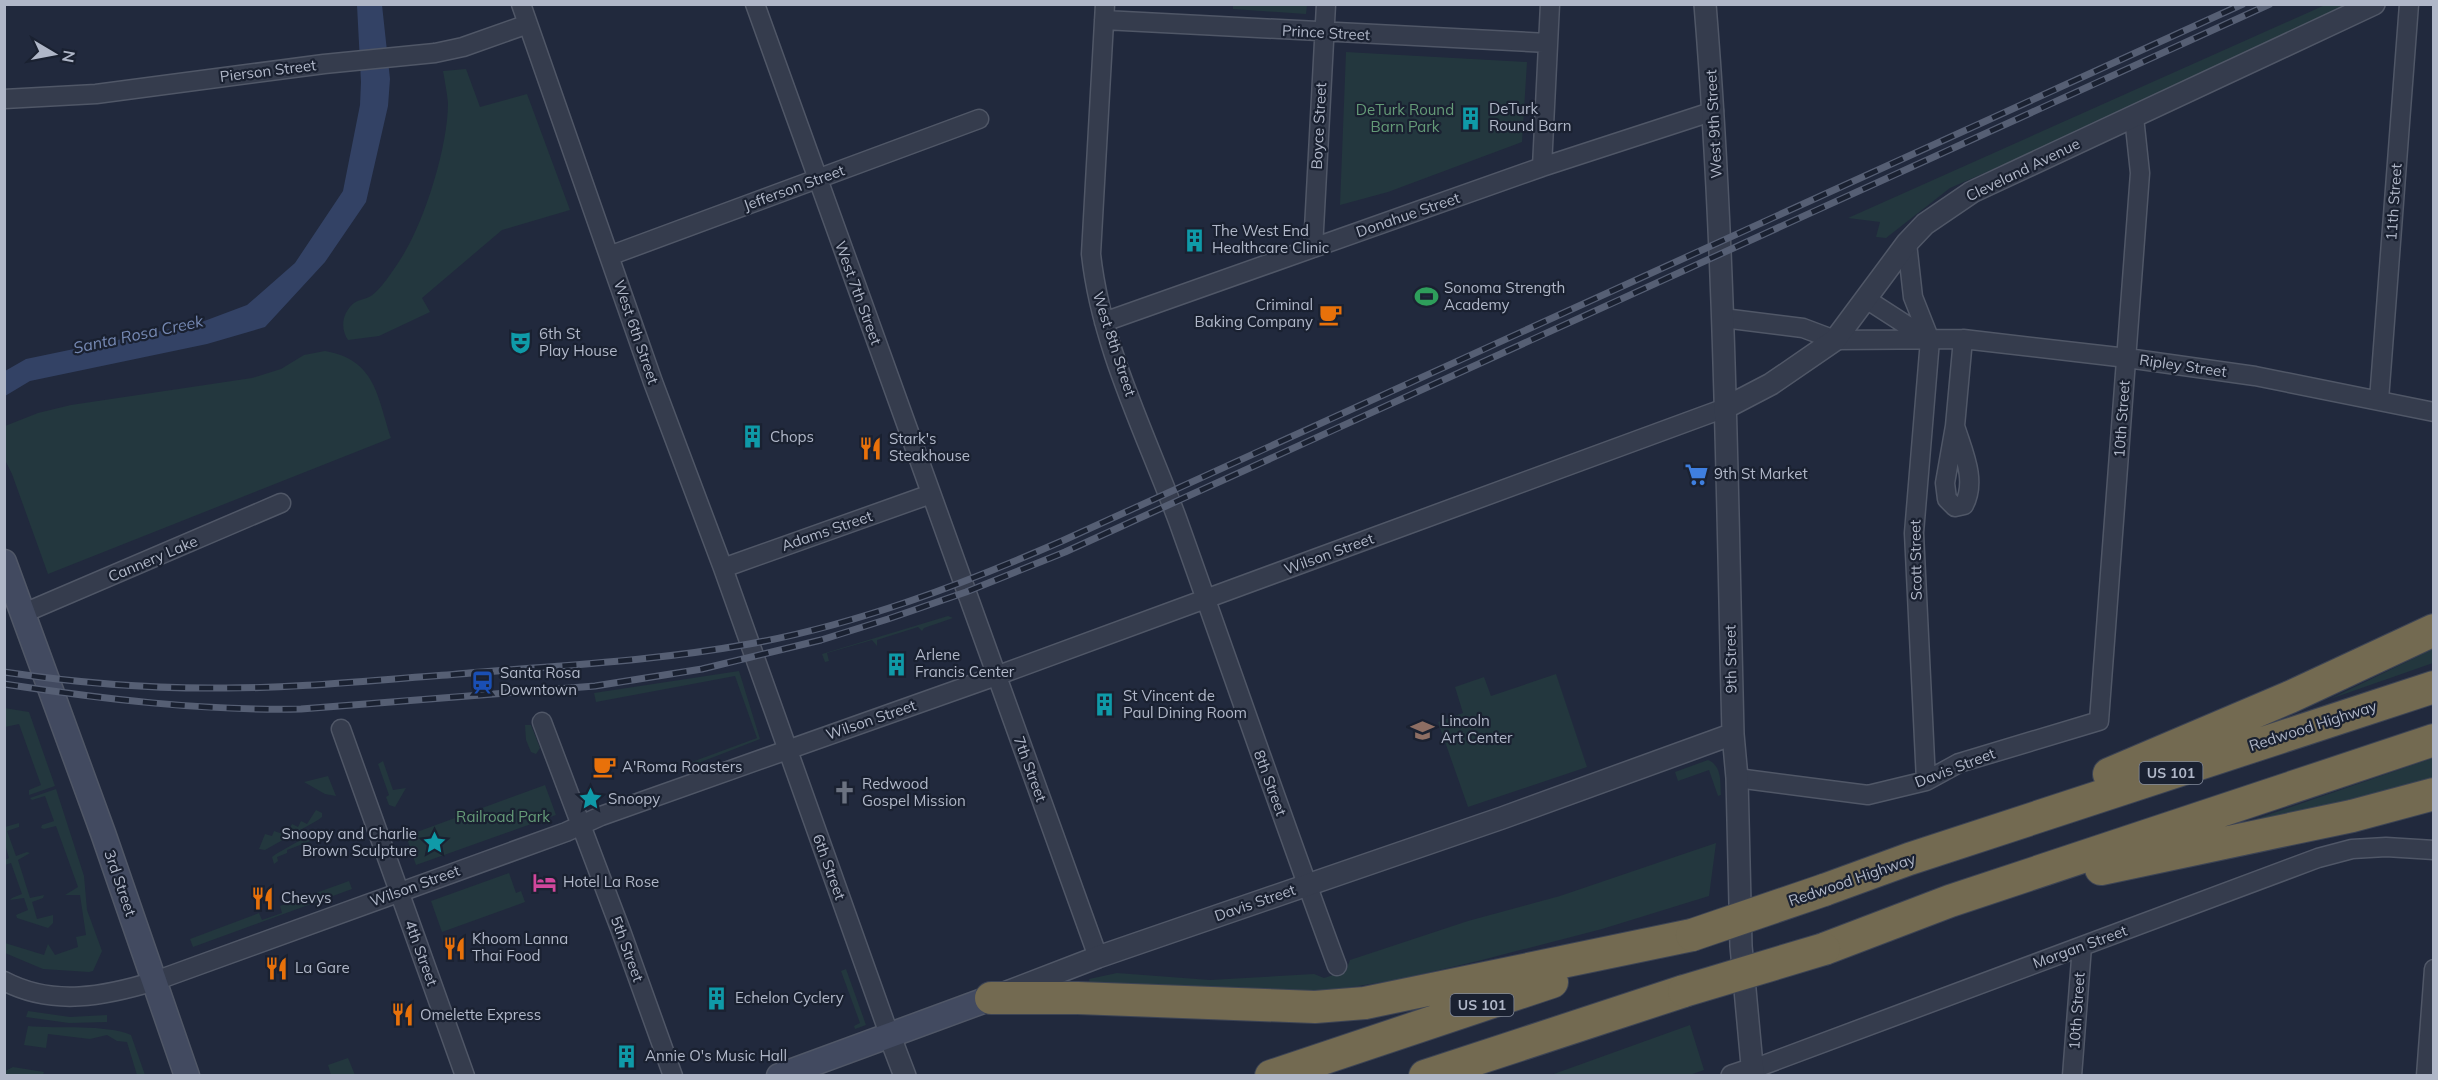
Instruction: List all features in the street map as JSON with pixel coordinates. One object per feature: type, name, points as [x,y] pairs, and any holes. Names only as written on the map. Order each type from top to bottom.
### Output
[{"type":"highway","points":[[1910,859],[2290,697],[2433,630]]},
{"type":"highway","name":"Redwood Highway","points":[[1271,1076],[1692,935],[1910,859],[2433,687]]},
{"type":"highway","points":[[1425,1076],[1684,991],[1824,949],[1950,901],[2433,740]]},
{"type":"highway","points":[[1950,901],[2352,816],[2433,794]]},
{"type":"highway","points":[[991,998],[1078,998],[1314,1007],[1355,1004],[1692,935]]},
{"type":"highway","points":[[1485,1076],[1684,991]]},
{"type":"main road","name":"3rd Street","points":[[4,562],[52,691],[187,1076]]},
{"type":"main road","name":"Davis Street","points":[[779,1076],[991,998]]},
{"type":"street","name":"West 6th Street","points":[[521,4],[653,382],[755,658]]},
{"type":"street","name":"West 7th Street","points":[[755,4],[962,581]]},
{"type":"street","name":"Boyce Street","points":[[1313,248],[1326,4]]},
{"type":"street","points":[[1542,167],[1550,4]]},
{"type":"street","name":"West 9th Street","points":[[1705,4],[1714,111],[1720,243]]},
{"type":"street","name":"Cleveland Avenue","points":[[1725,408],[1771,384],[1835,340],[1907,243],[1925,224],[1972,192],[2374,4]]},
{"type":"street","name":"11th Street","points":[[2379,400],[2409,4]]},
{"type":"street","name":"Prince Street","points":[[1104,12],[1324,32],[1548,43]]},
{"type":"street","name":"West 8th Street","points":[[1104,12],[1091,255],[1095,292],[1204,600]]},
{"type":"street","name":"Pierson Street","points":[[4,99],[96,94],[416,55],[463,47],[528,24]]},
{"type":"street","name":"Donahue Street","points":[[1104,322],[1542,167],[1714,111]]},
{"type":"street","name":"10th Street","points":[[2099,721],[2140,173],[2134,117]]},
{"type":"street","name":"Jefferson Street","points":[[609,256],[979,119]]},
{"type":"street","name":"9th Street","points":[[1720,243],[1741,946],[1753,1072]]},
{"type":"street","points":[[1907,243],[1913,297],[1930,340]]},
{"type":"street","points":[[1866,299],[1930,340]]},
{"type":"street","name":"Ripley Street","points":[[1723,318],[1803,328],[1835,340],[1964,339],[2127,358],[2255,376],[2433,412]]},
{"type":"street","points":[[1955,426],[1964,339]]},
{"type":"street","name":"Scott Street","points":[[1926,781],[1914,533],[1930,340]]},
{"type":"street","name":"Wilson Street","points":[[9,983],[45,993],[81,998],[114,994],[155,981],[601,816],[996,676],[1725,408]]},
{"type":"street","name":"Adams Street","points":[[723,568],[931,494]]},
{"type":"street","name":"Cannery Lake","points":[[24,613],[281,503]]},
{"type":"street","name":"7th Street","points":[[962,581],[1098,957]]},
{"type":"street","name":"8th Street","points":[[1204,600],[1337,966]]},
{"type":"street","name":"6th Street","points":[[755,658],[905,1076]]},
{"type":"street","name":"Davis Street","points":[[1737,778],[1868,795],[1926,781],[1959,763],[2099,721]]},
{"type":"street","name":"5th Street","points":[[542,722],[672,1076]]},
{"type":"street","name":"4th Street","points":[[341,729],[465,1076]]},
{"type":"street","name":"Davis Street","points":[[991,998],[1098,957],[1307,885],[1504,823],[1733,734]]},
{"type":"street","name":"Morgan Street","points":[[1732,1076],[1753,1072],[2318,858],[2352,849],[2433,850]]},
{"type":"street","name":"10th Street","points":[[2072,1076],[2082,946]]},
{"type":"street","points":[[2426,1076],[2433,969]]},
{"type":"green space","points":[[1233,4],[1307,5],[1306,14],[1233,9]]},
{"type":"green space","points":[[2325,5],[2371,5],[1950,188],[1886,238],[1876,237],[1880,222],[1848,218]]},
{"type":"green space","name":"DeTurk Round Barn Park","points":[[1346,52],[1527,62],[1522,142],[1388,192],[1340,205]]},
{"type":"green space","points":[[466,69],[480,107],[527,94],[570,210],[502,230],[422,298],[430,312],[379,336],[348,340],[343,326],[347,311],[354,303],[371,296],[387,280],[409,245],[426,206],[439,163],[447,121],[448,103],[443,71]]},
{"type":"green space","points":[[325,351],[355,362],[365,371],[377,394],[391,438],[48,574],[5,460],[5,426],[38,413],[71,405],[252,378],[281,369],[304,355]]},
{"type":"green space","points":[[948,616],[953,618],[924,628],[922,631],[918,627],[877,640],[877,646],[872,640],[827,653],[829,661],[825,662],[822,654]]},
{"type":"green space","points":[[2433,649],[2433,663],[2330,699]]},
{"type":"green space","points":[[739,671],[760,739],[683,769],[681,766],[757,738],[735,676],[596,702],[594,693]]},
{"type":"green space","points":[[1556,674],[1587,767],[1468,807],[1438,722],[1463,713],[1455,687],[1484,677],[1491,696]]},
{"type":"green space","points":[[4,708],[29,712],[55,786],[29,795],[29,790],[41,785],[19,724],[5,727]]},
{"type":"green space","points":[[525,725],[531,725],[540,748],[536,754],[531,752],[526,740]]},
{"type":"green space","points":[[2433,758],[2433,779],[2365,799],[2230,828]]},
{"type":"green space","points":[[1708,760],[1718,770],[1721,795],[1718,796],[1709,770],[1678,781],[1675,772]]},
{"type":"green space","points":[[383,761],[393,790],[406,788],[395,807],[389,805],[386,797],[389,795],[378,764]]},
{"type":"green space","points":[[328,776],[336,796],[325,794],[304,782]]},
{"type":"green space","name":"Railroad Park","points":[[545,785],[556,815],[416,865],[406,836]]},
{"type":"green space","points":[[56,789],[84,876],[87,910],[102,951],[93,971],[89,972],[43,969],[5,953],[5,943],[44,955],[48,944],[55,955],[78,947],[76,937],[86,935],[80,895],[65,895],[78,887],[56,826],[41,828],[42,825],[54,821],[45,796],[32,800],[30,798]]},
{"type":"green space","points":[[316,810],[322,813],[322,817],[318,820],[265,850],[259,849],[265,834],[272,836],[274,831],[280,833],[283,827],[289,830],[292,824],[298,827],[301,821],[307,824]]},
{"type":"green space","points":[[19,823],[19,827],[7,831],[16,856],[30,853],[18,860],[30,898],[44,895],[43,898],[32,902],[37,919],[53,915],[53,923],[48,928],[17,918],[16,915],[28,910],[24,898],[10,900],[22,894],[11,863],[5,865],[5,860],[9,858],[5,844],[5,827]]},
{"type":"green space","points":[[318,830],[321,837],[287,850],[287,853],[277,857],[278,861],[274,864],[272,857]]},
{"type":"green space","points":[[1716,843],[1709,896],[1602,929],[1396,980],[1314,993],[1090,986],[1089,979],[1117,973],[1210,980],[1314,974],[1324,978],[1346,971],[1350,960],[1468,921],[1560,896]]},
{"type":"green space","points":[[509,873],[516,893],[521,891],[525,902],[442,932],[431,901]]},
{"type":"green space","points":[[349,881],[352,889],[193,947],[190,939],[259,913],[262,920],[282,913],[280,906]]},
{"type":"green space","points":[[846,969],[866,1025],[855,1029],[854,1026],[860,1023],[841,971]]},
{"type":"green space","points":[[28,1011],[70,1017],[107,1015],[107,1022],[69,1023],[26,1017]]},
{"type":"green space","points":[[1690,1025],[1704,1070],[1687,1076],[1551,1075]]},
{"type":"green space","points":[[28,1026],[109,1029],[131,1035],[145,1075],[137,1075],[127,1042],[117,1041],[107,1035],[90,1039],[48,1034],[46,1048],[24,1045]]},
{"type":"green space","points":[[348,1058],[355,1075],[331,1075],[328,1065]]},
{"type":"green space","points":[[13,1067],[44,1072],[43,1075],[5,1075],[5,1071]]},
{"type":"water","points":[[357,5],[382,5],[390,79],[388,106],[366,202],[325,262],[265,327],[207,344],[30,381],[5,396],[5,371],[26,359],[199,323],[247,305],[295,263],[343,191],[360,105]]},
{"type":"railway","points":[[4,672],[143,686],[281,687],[598,663],[674,655],[749,644],[829,626],[948,587],[1062,541],[2243,4]]},
{"type":"railway","points":[[4,684],[152,703],[226,708],[301,709],[595,686],[702,669],[821,640],[966,592],[1065,552],[2270,4]]},
{"type":"place","name":"DeTurk Round Barn","points":[[1471,118]]},
{"type":"place","name":"The West End Healthcare Clinic","points":[[1194,240]]},
{"type":"place","name":"Sonoma Strength Academy","points":[[1426,297]]},
{"type":"place","name":"Criminal Baking Company","points":[[1331,314]]},
{"type":"place","name":"6th St Play House","points":[[521,343]]},
{"type":"place","name":"Chops","points":[[752,437]]},
{"type":"place","name":"Stark's Steakhouse","points":[[871,448]]},
{"type":"place","name":"9th St Market","points":[[1696,474]]},
{"type":"place","name":"Arlene Francis Center","points":[[897,664]]},
{"type":"place","name":"Santa Rosa Downtown","points":[[482,682]]},
{"type":"place","name":"St Vincent de Paul Dining Room","points":[[1105,705]]},
{"type":"place","name":"Lincoln Art Center","points":[[1423,730]]},
{"type":"place","name":"A'Roma Roasters","points":[[604,767]]},
{"type":"place","name":"Redwood Gospel Mission","points":[[844,793]]},
{"type":"place","name":"Snoopy","points":[[590,799]]},
{"type":"place","name":"Snoopy and Charlie Brown Sculpture","points":[[435,843]]},
{"type":"place","name":"Hotel La Rose","points":[[545,882]]},
{"type":"place","name":"Chevys","points":[[263,898]]},
{"type":"place","name":"Khoom Lanna Thai Food","points":[[454,948]]},
{"type":"place","name":"La Gare","points":[[277,968]]},
{"type":"place","name":"Echelon Cyclery","points":[[717,998]]},
{"type":"place","name":"Omelette Express","points":[[402,1015]]},
{"type":"place","name":"Annie O's Music Hall","points":[[627,1056]]},
{"type":"water label","name":"Santa Rosa Creek","points":[[138,334]]}]
